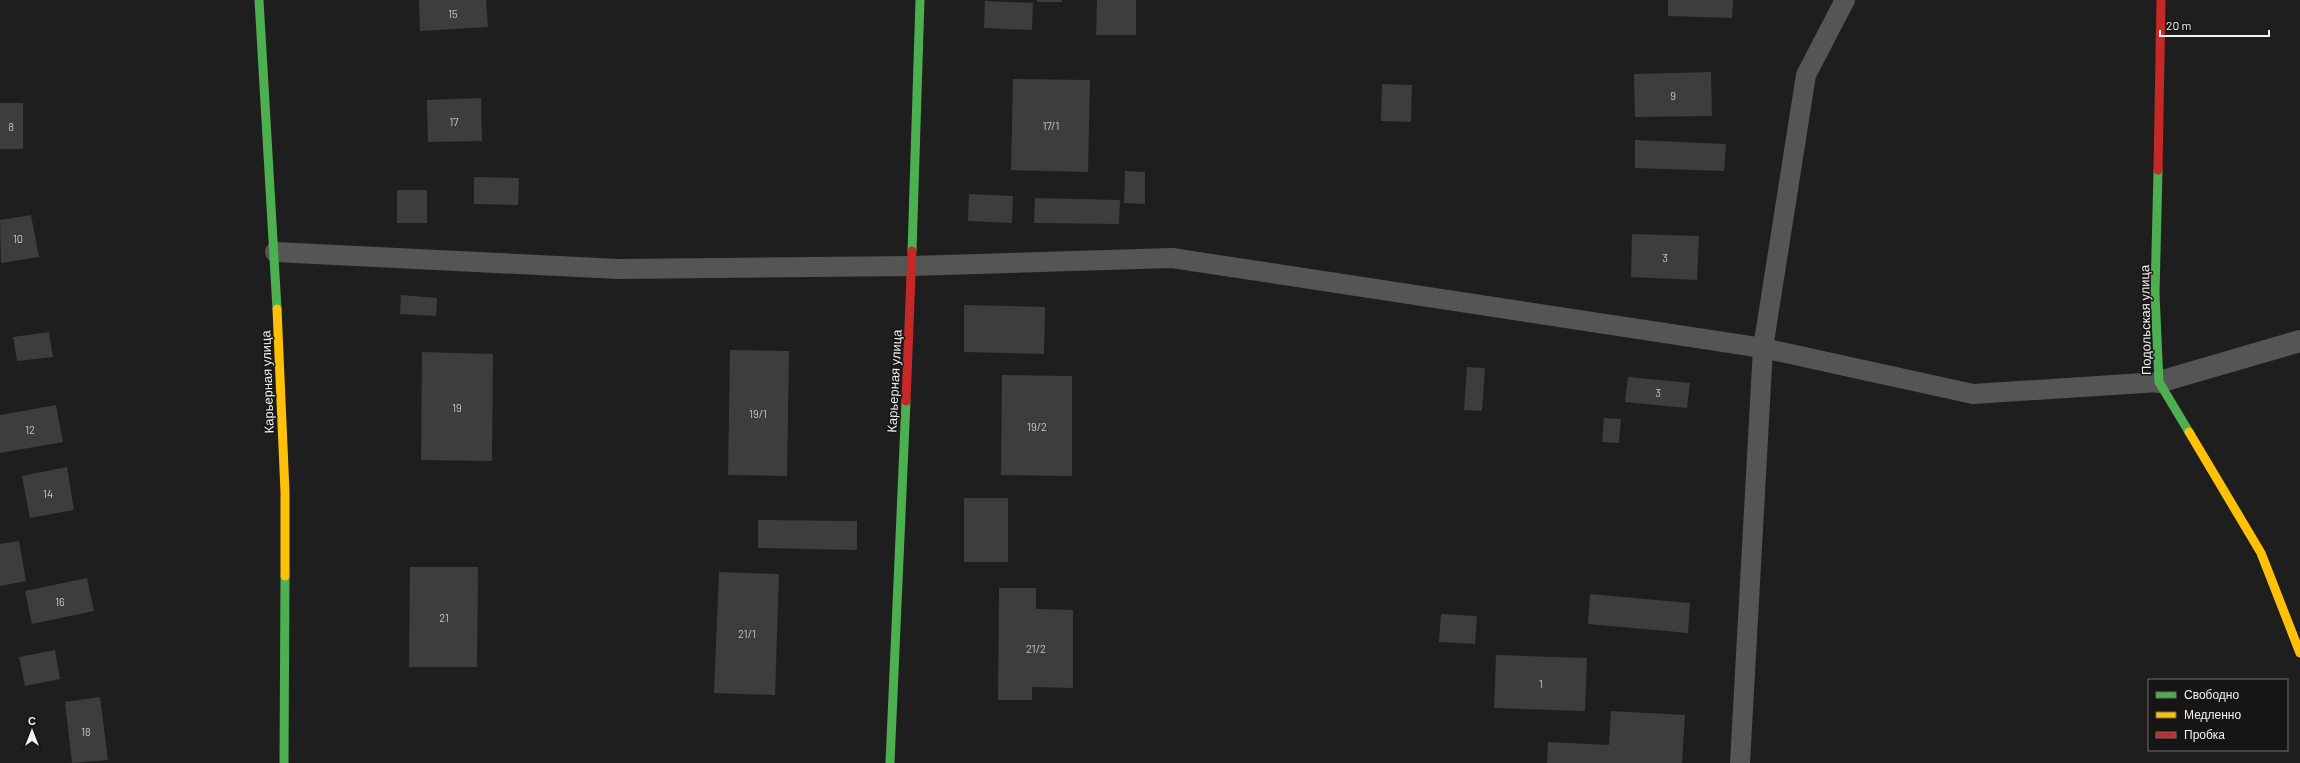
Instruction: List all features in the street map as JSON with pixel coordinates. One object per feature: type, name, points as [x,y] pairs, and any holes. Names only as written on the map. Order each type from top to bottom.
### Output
[{"type":"street","name":"Карьерная улица","points":[[259,0],[275,252],[285,492],[284,763]]},
{"type":"street","name":"Карьерная улица","points":[[890,763],[912,266],[920,0]]},
{"type":"street","name":"Подольская улица","points":[[2161,0],[2155,294],[2159,382],[2261,553],[2300,653]]},
{"type":"street","points":[[2159,382],[2300,341]]},
{"type":"lane","points":[[1740,763],[1763,348],[1806,75],[1845,0]]},
{"type":"lane","points":[[275,252],[619,269],[912,266],[1172,258],[1763,348],[1973,394],[2159,382]]},
{"type":"building","points":[[419,0],[486,0],[488,27],[420,31]]},
{"type":"building","points":[[1037,0],[1062,0],[1062,2],[1037,2]]},
{"type":"building","points":[[1097,0],[1136,0],[1136,35],[1096,35]]},
{"type":"building","points":[[1668,0],[1733,0],[1732,18],[1668,16]]},
{"type":"building","points":[[985,1],[1033,3],[1032,30],[984,28]]},
{"type":"building","points":[[1711,72],[1712,116],[1635,117],[1634,74]]},
{"type":"building","points":[[1013,79],[1090,80],[1088,172],[1011,170]]},
{"type":"building","points":[[1382,84],[1412,85],[1411,122],[1381,121]]},
{"type":"building","points":[[481,98],[482,141],[428,142],[427,100]]},
{"type":"building","points":[[0,103],[23,103],[23,149],[0,149]]},
{"type":"building","points":[[1635,140],[1726,144],[1724,171],[1635,168]]},
{"type":"building","points":[[1125,171],[1145,172],[1145,204],[1124,203]]},
{"type":"building","points":[[474,177],[519,178],[518,205],[474,204]]},
{"type":"building","points":[[397,190],[427,190],[427,223],[397,223]]},
{"type":"building","points":[[969,194],[1013,196],[1012,223],[968,221]]},
{"type":"building","points":[[1035,198],[1120,200],[1119,224],[1034,223]]},
{"type":"building","points":[[31,215],[39,257],[1,263],[0,220]]},
{"type":"building","points":[[1632,234],[1699,236],[1697,280],[1631,277]]},
{"type":"building","points":[[401,295],[437,298],[436,316],[400,314]]},
{"type":"building","points":[[964,305],[1045,307],[1044,354],[964,352]]},
{"type":"building","points":[[49,332],[53,357],[17,361],[13,337]]},
{"type":"building","points":[[730,350],[789,351],[787,476],[728,475]]},
{"type":"building","points":[[422,352],[493,354],[492,461],[421,460]]},
{"type":"building","points":[[1467,367],[1485,368],[1482,411],[1464,410]]},
{"type":"building","points":[[1002,375],[1072,376],[1072,476],[1001,475]]},
{"type":"building","points":[[1628,377],[1690,383],[1687,408],[1625,402]]},
{"type":"building","points":[[56,405],[63,442],[0,453],[0,415]]},
{"type":"building","points":[[1604,418],[1621,419],[1619,443],[1602,442]]},
{"type":"building","points":[[67,467],[74,510],[30,518],[22,476]]},
{"type":"building","points":[[964,498],[1008,498],[1008,562],[964,562]]},
{"type":"building","points":[[758,520],[857,521],[857,550],[758,548]]},
{"type":"building","points":[[19,541],[26,581],[0,586],[0,544]]},
{"type":"building","points":[[410,567],[478,567],[477,667],[409,667]]},
{"type":"building","points":[[719,572],[779,574],[775,695],[714,693]]},
{"type":"building","points":[[87,578],[94,611],[32,624],[25,591]]},
{"type":"building","points":[[999,588],[1036,588],[1036,609],[1073,610],[1073,688],[1032,687],[1032,700],[998,700]]},
{"type":"building","points":[[1590,594],[1690,603],[1688,633],[1588,624]]},
{"type":"building","points":[[1441,614],[1477,616],[1475,644],[1439,642]]},
{"type":"building","points":[[55,650],[60,679],[25,686],[19,657]]},
{"type":"building","points":[[1496,655],[1587,658],[1585,711],[1494,708]]},
{"type":"building","points":[[100,697],[108,760],[72,763],[65,702]]},
{"type":"building","points":[[1611,711],[1685,715],[1682,763],[1547,763],[1548,742],[1609,745]]},
{"type":"traffic: fast","points":[[259,0],[277,309]]},
{"type":"traffic: fast","points":[[912,251],[920,0]]},
{"type":"traffic: fast","points":[[2158,170],[2155,294],[2159,382],[2189,432]]},
{"type":"traffic: fast","points":[[890,763],[906,401]]},
{"type":"traffic: fast","points":[[284,763],[285,576]]},
{"type":"traffic: slow","points":[[277,309],[285,492],[285,576]]},
{"type":"traffic: slow","points":[[2189,432],[2261,553],[2300,653]]},
{"type":"traffic: jam","points":[[2158,170],[2161,0]]},
{"type":"traffic: jam","points":[[906,401],[912,251]]}]
